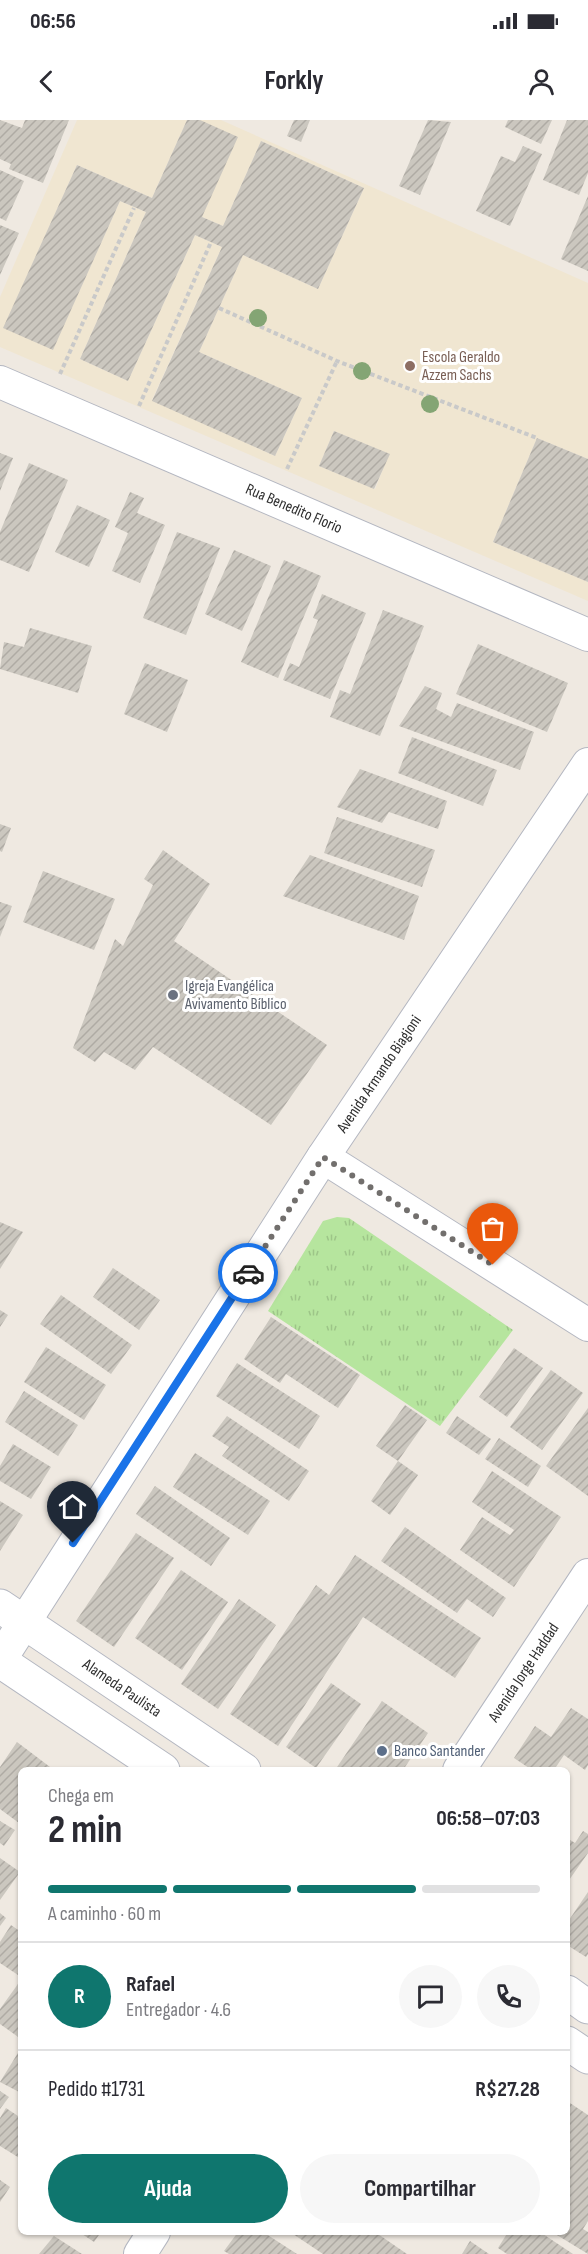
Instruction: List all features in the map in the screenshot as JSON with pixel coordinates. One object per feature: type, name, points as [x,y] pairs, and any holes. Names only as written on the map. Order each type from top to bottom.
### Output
[{"type":"main road","name":"Alameda Paulista","points":[[12,1613],[240,1767]]},
{"type":"main road","points":[[0,1660],[159,1767]]},
{"type":"main road","points":[[570,1994],[588,2007]]},
{"type":"main road","points":[[570,2045],[588,2057]]},
{"type":"street","name":"Rua Benedito Florio","points":[[0,382],[588,635]]},
{"type":"street","name":"Avenida Armando Biagioni","points":[[0,1660],[12,1613],[588,764]]},
{"type":"street","points":[[323,1157],[588,1325]]},
{"type":"street","name":"Avenida Jorge Haddad","points":[[461,1767],[588,1575]]},
{"type":"street","points":[[140,2254],[152,2235]]},
{"type":"path","points":[[60,374],[134,208]]},
{"type":"path","points":[[138,408],[211,242]]},
{"type":"path","points":[[219,308],[338,361],[537,438]]},
{"type":"path","points":[[286,472],[338,361]]},
{"type":"shaded area","name":"Escola Geraldo Azzem Sachs","points":[[77,120],[187,120],[152,198],[77,165],[4,327],[53,349],[120,201],[146,212],[80,359],[128,381],[195,235],[222,247],[152,400],[275,456],[302,398],[199,352],[243,255],[318,289],[364,188],[261,141],[223,226],[202,217],[200,120],[221,120],[588,283],[588,459],[537,438],[493,542],[588,582],[588,601],[0,347],[0,297]],"holes":[[[334,431],[389,454],[375,489],[319,466]]]},
{"type":"green space","points":[[337,1217],[349,1218],[513,1330],[440,1426],[268,1311],[323,1221]]},
{"type":"building","points":[[0,120],[22,128],[25,120],[69,120],[43,183],[9,169],[11,164],[0,159]]},
{"type":"building","points":[[187,120],[200,120],[238,137],[202,217],[223,226],[261,141],[364,188],[318,289],[243,255],[199,352],[302,398],[275,456],[152,401],[222,247],[195,235],[128,381],[80,359],[146,212],[120,201],[53,350],[3,328],[77,165],[152,198]]},
{"type":"building","points":[[294,120],[310,120],[301,142],[287,136]]},
{"type":"building","points":[[428,120],[451,122],[420,195],[399,186]]},
{"type":"building","points":[[508,120],[552,120],[541,144],[505,127]]},
{"type":"building","points":[[567,120],[588,120],[588,173],[579,195],[543,180]]},
{"type":"building","points":[[523,146],[542,154],[510,226],[476,211],[501,156],[515,162]]},
{"type":"building","points":[[0,170],[24,181],[6,221],[0,218]]},
{"type":"building","points":[[588,196],[588,271],[561,259]]},
{"type":"building","points":[[0,225],[19,233],[0,275]]},
{"type":"building","points":[[334,431],[390,454],[374,489],[319,466]]},
{"type":"building","points":[[537,438],[588,459],[588,582],[493,542]]},
{"type":"building","points":[[0,453],[13,458],[0,491]]},
{"type":"building","points":[[29,463],[68,480],[29,572],[0,560],[0,532]]},
{"type":"building","points":[[130,492],[144,498],[137,513],[165,525],[140,583],[112,571],[128,533],[115,527]]},
{"type":"building","points":[[77,505],[110,520],[89,567],[55,552]]},
{"type":"building","points":[[177,532],[220,548],[186,635],[143,618]]},
{"type":"building","points":[[234,550],[271,566],[242,631],[205,614]]},
{"type":"building","points":[[284,560],[321,576],[278,678],[241,662]]},
{"type":"building","points":[[322,594],[366,613],[330,699],[283,680],[290,663],[299,667],[318,620],[313,618]]},
{"type":"building","points":[[383,610],[424,626],[380,736],[330,717],[340,690],[350,694]]},
{"type":"building","points":[[30,628],[92,646],[78,693],[0,669],[4,642],[24,647]]},
{"type":"building","points":[[478,644],[568,683],[547,732],[456,694]]},
{"type":"building","points":[[145,663],[188,680],[167,732],[124,714]]},
{"type":"building","points":[[425,686],[442,693],[436,709],[451,717],[457,703],[534,732],[520,770],[399,726]]},
{"type":"building","points":[[412,737],[497,770],[483,806],[398,773]]},
{"type":"building","points":[[360,769],[447,801],[438,829],[389,812],[382,823],[337,807]]},
{"type":"building","points":[[337,817],[435,850],[422,887],[324,853]]},
{"type":"building","points":[[0,824],[11,828],[2,852],[0,851]]},
{"type":"building","name":"Igreja Evangélica Avivamento Bíblico","points":[[163,850],[210,884],[174,941],[327,1045],[271,1125],[153,1047],[135,1070],[104,1052],[95,1062],[73,1048],[115,939],[123,946],[153,885],[144,879]]},
{"type":"building","points":[[310,855],[419,896],[404,940],[283,896]]},
{"type":"building","points":[[43,871],[115,899],[94,950],[23,922]]},
{"type":"building","points":[[0,902],[12,906],[0,937]]},
{"type":"building","points":[[0,1222],[23,1232],[0,1269]]},
{"type":"building","points":[[113,1268],[160,1300],[139,1330],[93,1297]]},
{"type":"building","points":[[61,1295],[132,1345],[111,1374],[40,1324]]},
{"type":"building","points":[[0,1310],[8,1315],[0,1327]]},
{"type":"building","points":[[271,1317],[360,1375],[338,1408],[286,1374],[280,1383],[244,1359]]},
{"type":"building","points":[[46,1347],[106,1385],[84,1420],[24,1382]]},
{"type":"building","points":[[514,1348],[543,1368],[507,1417],[479,1397]]},
{"type":"building","points":[[237,1363],[320,1416],[299,1449],[216,1396]]},
{"type":"building","points":[[551,1370],[583,1393],[542,1450],[510,1427]]},
{"type":"building","points":[[24,1391],[78,1425],[58,1456],[5,1422]]},
{"type":"building","points":[[405,1405],[427,1420],[398,1461],[376,1446]]},
{"type":"building","points":[[588,1408],[588,1496],[546,1466]]},
{"type":"building","points":[[227,1416],[309,1471],[289,1501],[222,1456],[229,1447],[212,1436]]},
{"type":"building","points":[[457,1416],[491,1439],[479,1455],[446,1433]]},
{"type":"building","points":[[499,1438],[541,1466],[528,1487],[485,1459]]},
{"type":"building","points":[[13,1444],[51,1467],[31,1499],[0,1481],[0,1466]]},
{"type":"building","points":[[195,1453],[270,1501],[248,1535],[173,1487]]},
{"type":"building","points":[[398,1461],[418,1475],[390,1515],[371,1501]]},
{"type":"building","points":[[492,1471],[561,1517],[514,1587],[460,1550],[482,1517],[510,1535],[514,1530],[472,1502]]},
{"type":"building","points":[[155,1486],[230,1538],[211,1566],[136,1514]]},
{"type":"building","points":[[0,1501],[23,1515],[0,1551]]},
{"type":"building","points":[[405,1527],[506,1598],[493,1617],[467,1599],[457,1613],[381,1561]]},
{"type":"building","points":[[136,1533],[174,1558],[114,1647],[76,1621]]},
{"type":"building","points":[[355,1555],[481,1638],[455,1678],[363,1617],[278,1746],[230,1714],[316,1585],[329,1595]]},
{"type":"building","points":[[181,1570],[228,1602],[182,1670],[135,1638]]},
{"type":"building","points":[[239,1599],[276,1625],[218,1709],[181,1684]]},
{"type":"building","points":[[331,1683],[361,1704],[317,1767],[286,1747]]},
{"type":"building","name":"Banco Santander","points":[[382,1701],[428,1733],[405,1767],[337,1767]]},
{"type":"building","points":[[571,1708],[588,1719],[588,1765],[585,1770],[564,1755],[556,1767],[528,1767],[514,1758],[535,1726],[551,1737]]},
{"type":"building","points":[[17,1742],[50,1767],[18,1767],[18,1822],[0,1809],[0,1767]]},
{"type":"building","points":[[0,1821],[15,1830],[4,1846],[0,1843]]},
{"type":"building","points":[[583,1831],[588,1834],[588,1853],[570,1879],[570,1840],[575,1843]]},
{"type":"building","points":[[0,1858],[18,1871],[18,1875],[0,1900]]},
{"type":"building","points":[[588,1892],[588,1954],[586,1957],[570,1947],[570,1919]]},
{"type":"building","points":[[0,1913],[6,1918],[0,1926]]},
{"type":"building","points":[[11,1925],[18,1930],[18,1975],[0,1963],[0,1942]]},
{"type":"building","points":[[18,1984],[18,2037],[0,2024],[0,2009]]},
{"type":"building","points":[[18,2053],[18,2091],[0,2082]]},
{"type":"building","points":[[0,2091],[9,2097],[0,2109]]},
{"type":"building","points":[[570,2103],[588,2115],[588,2221],[583,2229],[588,2232],[588,2254],[557,2235],[570,2235]]},
{"type":"building","points":[[6,2108],[18,2116],[18,2157],[0,2146],[0,2118]]},
{"type":"building","points":[[0,2180],[10,2187],[0,2202]]},
{"type":"building","points":[[84,2235],[99,2235],[94,2242]]},
{"type":"building","points":[[236,2235],[268,2235],[297,2254],[229,2254],[224,2251]]},
{"type":"building","points":[[294,2235],[379,2235],[407,2254],[323,2254]]},
{"type":"building","points":[[506,2235],[544,2235],[573,2254],[507,2254],[498,2248]]},
{"type":"building","points":[[54,2236],[82,2254],[39,2254]]},
{"type":"building","points":[[470,2241],[489,2254],[462,2254]]},
{"type":"way so far","points":[[248,1273],[323,1157],[493,1265]]},
{"type":"place","name":"Escola Geraldo Azzem Sachs","points":[[410,366]]},
{"type":"place","name":"Igreja Evangélica Avivamento Bíblico","points":[[173,995]]},
{"type":"place","name":"Banco Santander","points":[[382,1751]]},
{"type":"route","points":[[73,1543],[248,1273]]}]
